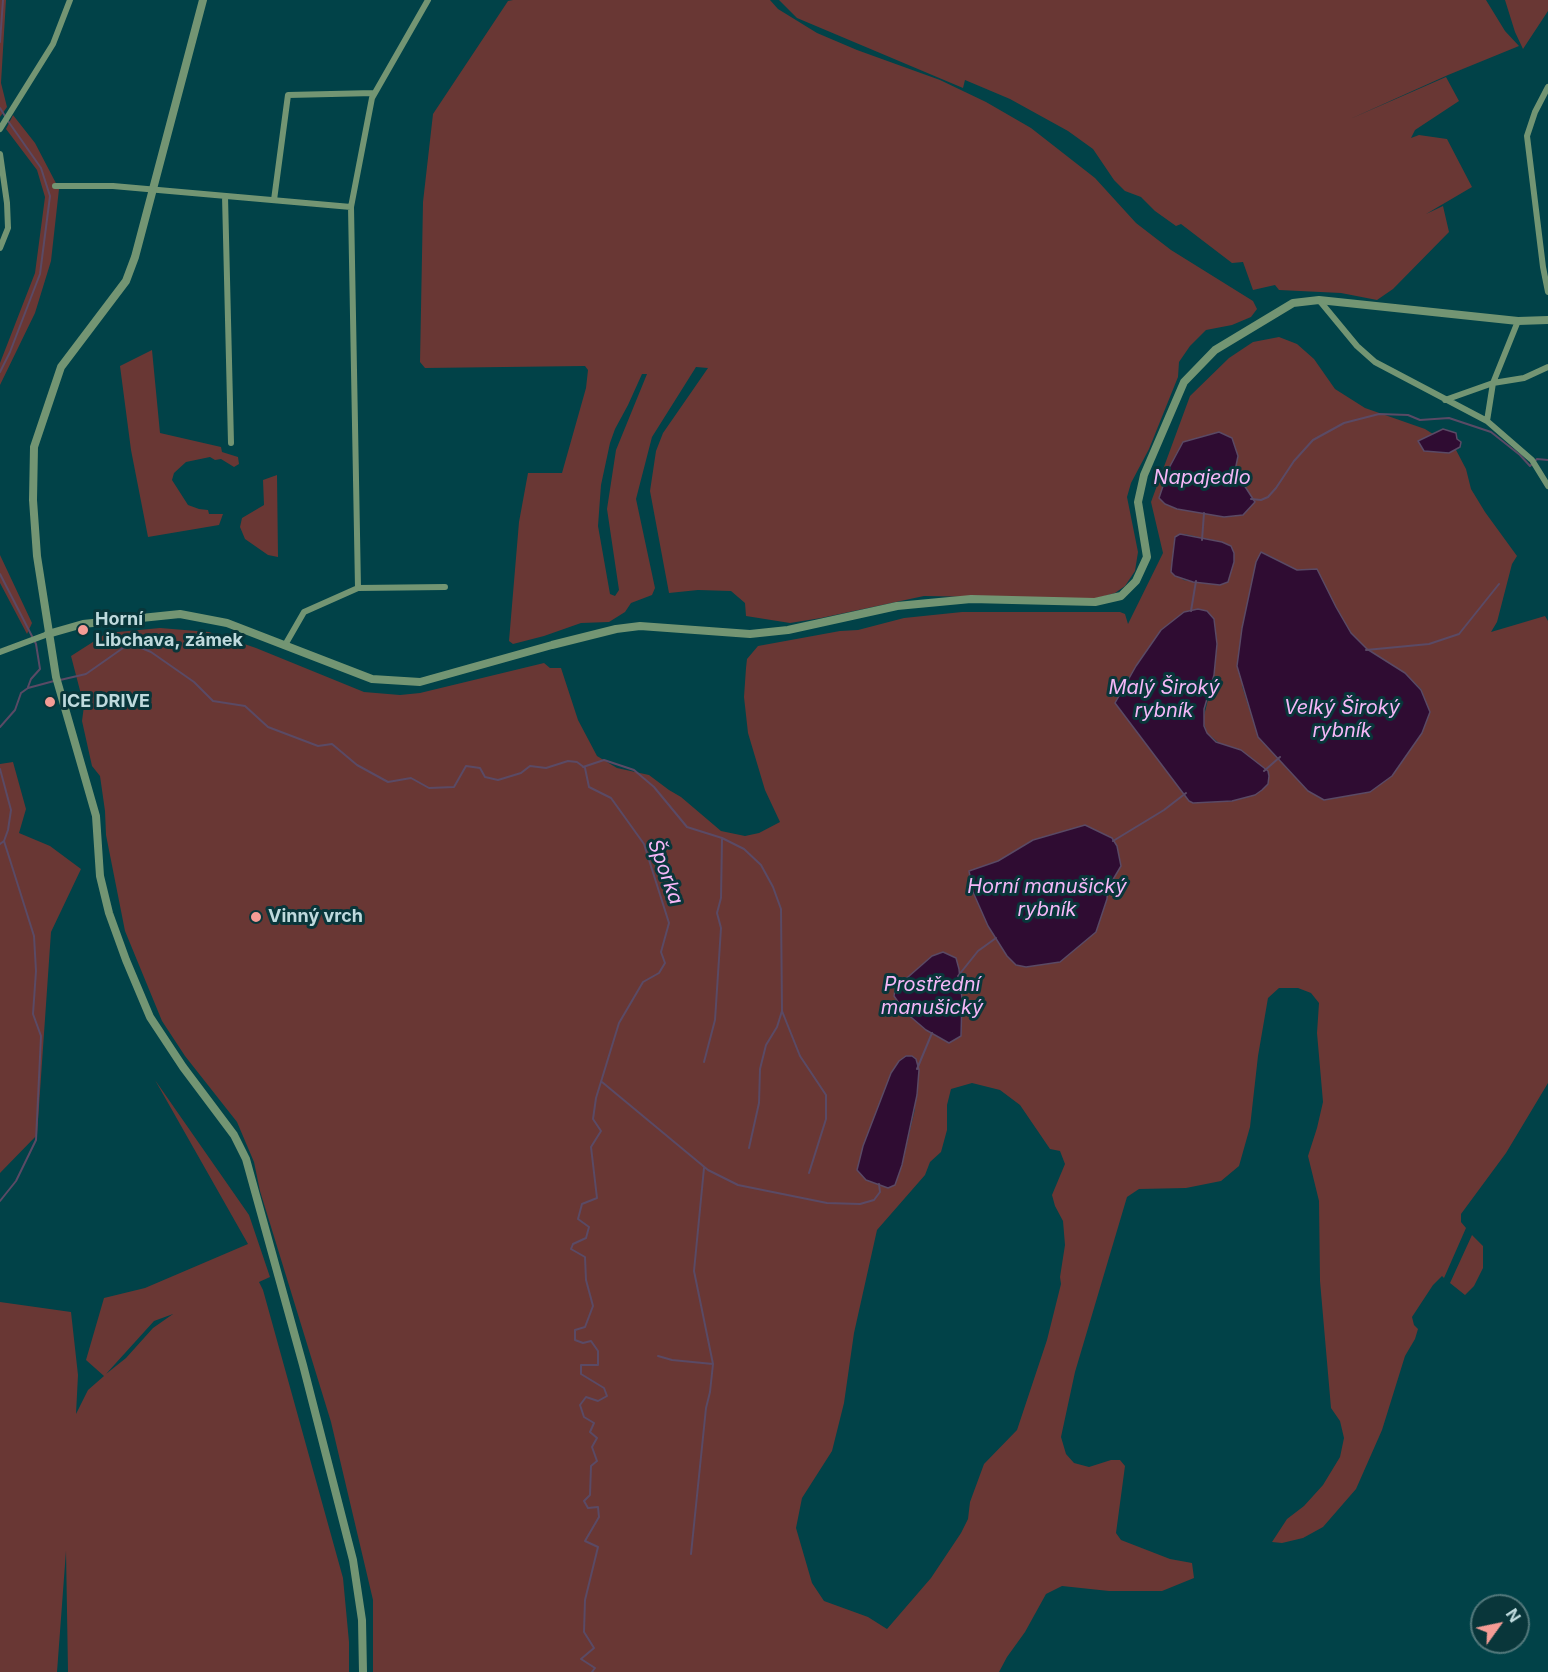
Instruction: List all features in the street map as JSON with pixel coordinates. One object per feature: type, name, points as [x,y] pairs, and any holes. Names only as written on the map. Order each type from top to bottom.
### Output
[{"type":"street","points":[[0,129],[53,44],[70,0]]},
{"type":"street","points":[[203,0],[135,257],[126,281],[61,367],[34,447],[33,500],[44,636],[96,816],[100,876],[109,913],[126,960],[150,1017],[183,1067],[234,1135],[246,1160],[303,1365],[353,1560],[362,1620],[363,1672]]},
{"type":"street","points":[[358,588],[351,207],[372,98],[428,0]]},
{"type":"street","points":[[1548,87],[1535,112],[1527,136],[1548,292]]},
{"type":"street","points":[[274,200],[288,95],[374,93]]},
{"type":"street","points":[[0,153],[8,228],[0,248]]},
{"type":"street","points":[[56,186],[113,186],[351,207]]},
{"type":"street","points":[[225,196],[231,443]]},
{"type":"street","points":[[1540,239],[1548,236]]},
{"type":"street","points":[[0,652],[83,624],[180,614],[227,623],[372,679],[420,682],[616,629],[640,626],[750,634],[788,630],[897,606],[971,599],[1095,602],[1121,596],[1137,581],[1146,557],[1138,502],[1144,475],[1184,382],[1215,350],[1293,303],[1319,300],[1518,321],[1548,320]]},
{"type":"street","points":[[1319,300],[1357,346],[1375,362],[1487,421],[1532,460],[1548,486]]},
{"type":"street","points":[[1487,421],[1493,383],[1518,321]]},
{"type":"street","points":[[1445,400],[1493,383],[1524,378],[1548,368]]},
{"type":"street","points":[[285,645],[304,612],[358,588],[445,587]]},
{"type":"shaded area","points":[[0,0],[6,0],[1,83],[7,107],[0,117]]},
{"type":"shaded area","points":[[770,0],[778,9],[817,33],[940,80],[986,102],[1031,128],[1095,178],[1136,223],[1171,250],[1253,301],[1257,309],[1251,317],[1232,325],[1206,330],[1190,346],[1179,362],[1178,377],[1127,497],[1138,552],[1135,571],[1125,586],[1115,593],[1094,599],[924,596],[790,623],[746,616],[745,603],[731,591],[698,590],[669,593],[650,491],[656,451],[663,433],[708,368],[696,367],[652,437],[636,499],[655,588],[652,595],[631,603],[625,612],[609,622],[581,623],[513,644],[509,641],[519,522],[528,473],[562,473],[586,388],[588,370],[585,366],[425,368],[420,362],[423,202],[433,114],[508,1]],"holes":[[[642,374],[647,374],[616,450],[607,509],[619,590],[615,596],[610,594],[598,526],[601,485],[615,429]]]},
{"type":"shaded area","points":[[779,0],[1486,0],[1505,31],[1519,46],[1448,75],[1350,119],[1446,77],[1459,101],[1415,130],[1411,138],[1419,135],[1447,139],[1472,187],[1426,214],[1443,206],[1449,232],[1393,289],[1377,300],[1341,293],[1279,290],[1275,285],[1253,290],[1243,262],[1232,263],[1181,224],[1176,226],[1155,211],[1141,197],[1125,191],[1114,180],[1093,149],[1068,131],[1010,99],[965,80],[963,88],[797,18]]},
{"type":"shaded area","points":[[1505,0],[1548,0],[1548,11],[1523,49],[1515,32]]},
{"type":"shaded area","points":[[13,115],[35,143],[59,189],[51,261],[35,313],[0,385],[0,363],[35,273],[45,197],[37,170],[6,129]]},
{"type":"shaded area","points":[[1279,337],[1297,344],[1314,359],[1335,389],[1365,408],[1425,429],[1455,448],[1466,469],[1471,489],[1517,556],[1512,564],[1497,622],[1491,632],[1545,616],[1548,621],[1548,1083],[1506,1153],[1461,1214],[1461,1222],[1466,1228],[1444,1278],[1442,1276],[1433,1285],[1412,1317],[1418,1329],[1415,1339],[1405,1356],[1382,1430],[1356,1489],[1323,1527],[1303,1538],[1282,1543],[1272,1542],[1287,1519],[1304,1506],[1323,1485],[1340,1457],[1344,1438],[1340,1421],[1331,1408],[1320,1281],[1319,1201],[1308,1156],[1323,1102],[1317,1033],[1319,1003],[1311,993],[1298,988],[1279,988],[1268,998],[1258,1056],[1250,1127],[1239,1166],[1221,1181],[1186,1188],[1139,1189],[1127,1197],[1075,1372],[1061,1437],[1066,1454],[1074,1463],[1089,1467],[1111,1460],[1120,1460],[1125,1466],[1116,1533],[1121,1540],[1170,1559],[1192,1563],[1194,1578],[1162,1591],[1109,1591],[1062,1586],[1046,1594],[999,1672],[373,1672],[373,1600],[331,1422],[260,1191],[254,1162],[237,1122],[185,1056],[162,1021],[125,931],[106,835],[100,776],[92,766],[82,721],[84,706],[71,656],[107,633],[160,628],[209,632],[256,648],[364,692],[400,695],[420,693],[544,663],[550,668],[561,668],[578,720],[597,756],[617,768],[649,775],[681,797],[721,831],[745,836],[759,833],[780,822],[765,790],[748,733],[744,697],[747,659],[758,646],[840,631],[858,630],[904,618],[962,612],[1120,612],[1125,614],[1128,624],[1163,553],[1151,502],[1190,396],[1229,358],[1253,342]],"holes":[[[1219,432],[1238,456],[1235,471],[1255,502],[1165,504],[1159,497],[1169,468],[1183,442]],[[1184,534],[1222,542],[1234,562],[1228,582],[1220,585],[1183,580],[1172,562],[1175,537]],[[1262,552],[1297,570],[1336,607],[1351,633],[1367,649],[1405,673],[1421,689],[1430,712],[1422,733],[1392,776],[1370,792],[1324,800],[1308,791],[1258,737],[1242,686]],[[1214,619],[1217,644],[1214,675],[1203,720],[1207,733],[1219,743],[1232,801],[1193,803],[1190,801],[1115,703],[1151,644]],[[1085,825],[1121,866],[1108,888],[1107,899],[1096,932],[1076,949],[1016,965],[1007,956],[988,926],[973,892],[969,872],[998,861],[1033,840]],[[932,956],[959,969],[962,999],[961,1036],[949,1043],[926,1030],[899,1005],[900,984]],[[891,1073],[915,1109],[902,1165],[863,1146]],[[972,1083],[1000,1090],[1020,1105],[1050,1149],[1060,1151],[1065,1164],[1052,1195],[1063,1221],[1065,1245],[1061,1284],[1047,1340],[1017,1430],[984,1464],[970,1502],[968,1519],[961,1533],[931,1578],[887,1629],[868,1617],[824,1601],[812,1583],[796,1528],[802,1498],[832,1451],[844,1403],[854,1333],[877,1230],[925,1175],[930,1162],[941,1152],[947,1130],[947,1105],[951,1089]]]},
{"type":"shaded area","points":[[152,350],[160,433],[221,447],[222,452],[238,457],[239,464],[234,467],[221,459],[215,460],[210,457],[186,462],[174,473],[172,480],[188,505],[208,510],[209,514],[223,514],[219,525],[148,537],[131,450],[120,366]]},
{"type":"shaded area","points":[[277,475],[278,557],[268,555],[245,539],[240,527],[242,518],[264,505],[263,480]]},
{"type":"shaded area","points":[[0,555],[32,623],[27,634],[0,583]]},
{"type":"shaded area","points":[[13,762],[26,809],[19,833],[50,846],[81,869],[51,932],[37,1135],[0,1173],[0,764]]},
{"type":"shaded area","points":[[155,1080],[249,1215],[270,1277],[259,1282],[343,1578],[349,1642],[349,1672],[68,1672],[66,1551],[57,1672],[0,1672],[0,1302],[71,1312],[78,1375],[76,1414],[88,1390],[104,1376],[86,1360],[104,1298],[145,1288],[248,1244]],"holes":[[[173,1314],[153,1328],[126,1358],[106,1374],[154,1321]]]},
{"type":"shaded area","points":[[1472,1235],[1483,1246],[1483,1268],[1474,1286],[1465,1295],[1450,1283]]},
{"type":"water","points":[[1443,429],[1456,433],[1457,439],[1461,442],[1460,447],[1449,453],[1424,451],[1418,441]]},
{"type":"water","name":"Napajedlo","points":[[1219,432],[1232,438],[1238,456],[1235,471],[1255,502],[1243,515],[1224,517],[1177,509],[1165,504],[1159,498],[1169,468],[1183,442]]},
{"type":"water","points":[[1180,534],[1222,542],[1231,546],[1234,562],[1228,582],[1220,585],[1193,582],[1175,576],[1171,572],[1175,537]]},
{"type":"water","name":"Velký Široký rybník","points":[[1261,552],[1297,570],[1317,569],[1351,633],[1367,649],[1405,673],[1421,690],[1430,712],[1422,733],[1392,776],[1370,792],[1324,800],[1308,791],[1258,737],[1237,666],[1242,628],[1256,562]]},
{"type":"water","name":"Malý Široký rybník","points":[[1198,609],[1207,611],[1214,619],[1217,644],[1214,675],[1204,709],[1204,726],[1216,742],[1241,750],[1268,771],[1269,776],[1268,784],[1255,795],[1232,801],[1193,803],[1189,801],[1115,703],[1136,666],[1161,630],[1184,612]]},
{"type":"water","name":"Horní manušický rybník","points":[[1085,825],[1112,838],[1117,846],[1121,866],[1108,888],[1107,899],[1096,932],[1060,962],[1026,967],[1016,965],[1007,956],[988,926],[973,892],[969,871],[998,861],[1033,840]]},
{"type":"water","name":"Prostřední manušický","points":[[943,952],[956,958],[962,999],[961,1036],[949,1043],[926,1030],[905,1012],[894,996],[900,984],[932,956]]},
{"type":"water","points":[[906,1056],[916,1059],[919,1070],[917,1095],[902,1165],[895,1185],[888,1188],[866,1180],[857,1170],[863,1146],[891,1073],[899,1061]]},
{"type":"waterway","points":[[0,42],[3,0]]},
{"type":"waterway","points":[[0,108],[5,116]]},
{"type":"waterway","points":[[0,372],[40,274],[50,196],[41,168],[8,121]]},
{"type":"waterway","points":[[1251,499],[1261,500],[1268,497],[1294,461],[1313,440],[1344,423],[1379,414],[1408,415],[1420,420],[1449,418],[1491,432],[1530,466],[1537,459],[1548,460]]},
{"type":"waterway","points":[[1202,540],[1204,513]]},
{"type":"waterway","points":[[0,574],[36,644],[40,669],[31,679],[28,687]]},
{"type":"waterway","points":[[1191,611],[1196,581]]},
{"type":"waterway","points":[[1366,650],[1429,644],[1459,634],[1499,584]]},
{"type":"waterway","name":"Šporka","points":[[60,680],[86,674],[123,648],[139,647],[151,652],[194,682],[213,701],[245,706],[268,727],[318,746],[332,744],[357,765],[388,782],[411,778],[429,788],[454,787],[466,766],[480,768],[485,777],[498,780],[521,773],[530,766],[546,768],[568,761],[577,762],[585,768],[589,787],[611,798],[644,844],[669,923],[661,952],[665,963],[659,973],[643,982],[619,1023],[596,1098],[593,1119],[601,1131],[591,1147],[597,1198],[582,1204],[578,1219],[589,1227],[586,1238],[573,1244],[571,1249],[585,1257],[586,1280],[593,1306],[585,1327],[575,1330],[575,1340],[583,1343],[591,1341],[598,1351],[598,1365],[581,1365],[581,1374],[604,1388],[607,1396],[598,1401],[586,1397],[580,1405],[584,1417],[594,1423],[590,1432],[597,1438],[592,1447],[597,1461],[591,1466],[590,1495],[584,1501],[588,1508],[598,1507],[599,1517],[585,1541],[598,1547],[585,1600],[584,1632],[594,1648],[581,1659],[595,1668],[592,1672]]},
{"type":"waterway","name":"Šporka","points":[[0,727],[15,710],[21,693],[28,688],[54,681]]},
{"type":"waterway","points":[[1264,771],[1280,757]]},
{"type":"waterway","points":[[583,767],[604,760],[634,770],[654,787],[687,827],[722,838],[744,849],[761,865],[773,887],[781,909],[782,1011],[800,1056],[826,1095],[826,1119],[809,1173]]},
{"type":"waterway","name":"Šporka","points":[[0,769],[11,810],[8,830],[4,841],[0,844]]},
{"type":"waterway","points":[[1113,841],[1164,810],[1186,793]]},
{"type":"waterway","points":[[704,1062],[715,1020],[721,928],[717,913],[721,898],[722,839]]},
{"type":"waterway","points":[[0,1201],[16,1181],[36,1140],[41,1036],[33,1014],[36,971],[34,936],[4,841]]},
{"type":"waterway","points":[[958,976],[978,951],[996,938]]},
{"type":"waterway","points":[[749,1148],[759,1103],[760,1069],[766,1045],[777,1027],[782,1011]]},
{"type":"waterway","points":[[917,1069],[932,1033]]},
{"type":"waterway","points":[[602,1082],[708,1170],[738,1185],[827,1203],[860,1204],[874,1200],[880,1192],[879,1184]]},
{"type":"waterway","points":[[691,1554],[706,1408],[713,1364],[694,1271],[704,1168]]},
{"type":"waterway","points":[[658,1356],[672,1360],[713,1364]]},
{"type":"place","name":"Horní Libchava, zámek","points":[[83,630]]},
{"type":"place","name":"ICE DRIVE","points":[[50,702]]},
{"type":"place","name":"Vinný vrch","points":[[256,917]]}]
